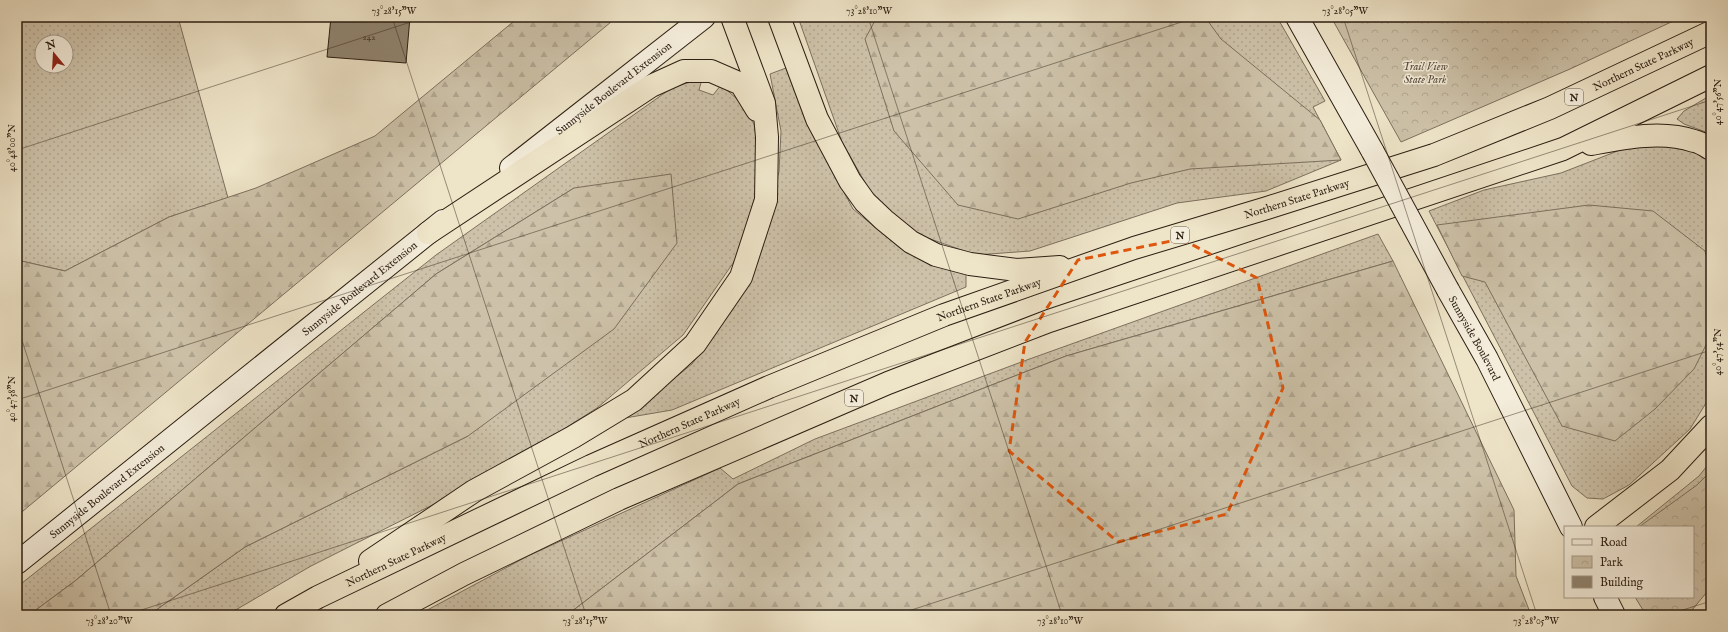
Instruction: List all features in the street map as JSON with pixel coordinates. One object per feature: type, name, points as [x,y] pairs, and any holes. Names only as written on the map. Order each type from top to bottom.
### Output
[{"type":"highway","points":[[318,597],[474,491],[573,437],[634,400],[695,344],[741,277],[766,200],[767,137],[764,103],[732,17]]},
{"type":"highway","points":[[779,17],[817,119],[850,181],[866,202],[911,242],[936,255],[970,264],[1017,270],[1093,263]]},
{"type":"highway","name":"Northern State Parkway","points":[[286,615],[318,597],[591,466],[769,387],[944,315],[1134,248],[1434,155],[1550,108],[1711,32]]},
{"type":"highway","points":[[428,233],[651,86],[684,71],[711,71],[741,84],[756,107],[767,137]]},
{"type":"highway","name":"N","points":[[387,615],[464,574],[619,499],[888,383],[1048,321],[1563,149],[1711,76]]},
{"type":"highway","points":[[1563,149],[1635,136],[1667,136],[1694,140],[1711,149]]},
{"type":"highway","points":[[1597,526],[1670,470],[1711,426]]},
{"type":"main road","name":"Sunnyside Boulevard Extension","points":[[17,563],[428,233],[704,17]]},
{"type":"main road","name":"Sunnyside Boulevard","points":[[1297,17],[1487,359],[1570,526]]},
{"type":"main road","points":[[1606,598],[1614,615]]},
{"type":"highlighted area","points":[[1181,239],[1257,278],[1283,388],[1227,514],[1118,542],[1009,451],[1025,342],[1078,260]]},
{"type":"green space","points":[[17,17],[178,17],[228,198],[169,217],[65,271],[17,260]]},
{"type":"green space","points":[[519,17],[617,17],[17,516],[17,260],[65,271],[169,217],[256,188],[375,136]]},
{"type":"green space","points":[[798,17],[1277,17],[1325,101],[1313,107],[1341,160],[1266,191],[1177,203],[1030,251],[976,255],[919,235],[875,200],[842,142]]},
{"type":"green space","points":[[877,17],[1205,17],[1221,39],[1320,120],[1341,160],[1190,169],[1131,183],[1018,219],[958,205],[894,131],[865,39]]},
{"type":"green space","name":"Trail View State Park","points":[[1331,17],[1682,17],[1570,69],[1401,142]]},
{"type":"green space","points":[[786,68],[816,140],[853,209],[900,248],[950,270],[966,271],[966,287],[672,410],[625,418],[692,364],[741,297],[779,172],[781,131],[770,74]]},
{"type":"green space","points":[[702,79],[699,90],[713,95],[721,85],[737,99],[754,124],[762,172],[738,256],[683,335],[597,408],[486,478],[311,566],[227,615],[149,615],[245,547],[468,436],[574,188],[436,274],[75,581],[29,615],[17,615],[17,587],[436,255],[673,87]]},
{"type":"green space","points":[[1711,95],[1711,134],[1684,124],[1677,119],[1684,111]]},
{"type":"green space","points":[[1633,145],[1692,147],[1711,160],[1711,395],[1690,429],[1629,485],[1603,499],[1587,498],[1572,486],[1429,211],[1484,190],[1561,173]]},
{"type":"green space","points":[[671,174],[677,243],[614,329],[468,436],[245,547],[149,615],[29,615],[75,581],[436,274],[574,188]]},
{"type":"green space","points":[[1589,205],[1653,211],[1705,251],[1711,274],[1711,335],[1694,369],[1655,409],[1615,441],[1562,426],[1485,282],[1462,276],[1437,225]]},
{"type":"green space","points":[[1378,234],[1393,261],[1066,356],[738,484],[567,615],[418,615],[528,556],[720,468],[733,479],[815,439],[1024,361]]},
{"type":"green space","points":[[1393,261],[1514,510],[1516,576],[1531,615],[567,615],[738,484],[1066,356]]},
{"type":"green space","points":[[1711,461],[1711,477],[1663,526],[1637,526],[1699,476]]},
{"type":"green space","points":[[1711,471],[1711,587],[1688,615],[1646,615],[1636,598],[1694,598],[1694,526],[1640,526],[1697,485]]},
{"type":"building","points":[[331,17],[410,17],[406,63],[327,57]]}]
